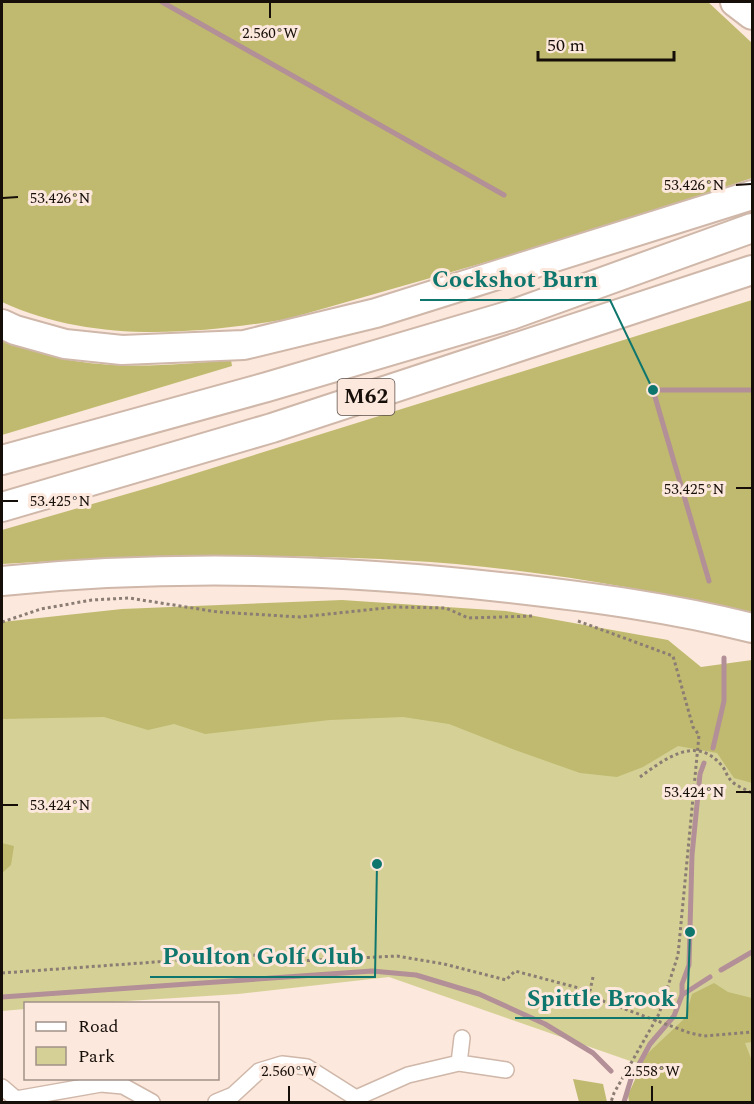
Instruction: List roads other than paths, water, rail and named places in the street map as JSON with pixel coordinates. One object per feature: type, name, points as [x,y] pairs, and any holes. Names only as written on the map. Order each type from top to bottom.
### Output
[{"type":"highway","points":[[735,2],[753,15]]},
{"type":"highway","points":[[2,324],[65,344],[122,350],[244,345],[376,312],[753,195]]},
{"type":"highway","name":"M62","points":[[2,460],[267,387],[511,315],[753,228]]},
{"type":"highway","name":"M62","points":[[2,507],[272,428],[744,274]]},
{"type":"highway","points":[[2,581],[178,571],[311,572],[434,579],[591,597],[753,628]]},
{"type":"street","points":[[459,1063],[462,1038]]},
{"type":"street","points":[[216,1102],[233,1095],[259,1071],[282,1064],[308,1067],[355,1100],[408,1076],[459,1063],[506,1070]]},
{"type":"street","points":[[2,1087],[16,1101],[100,1084],[123,1086],[152,1102]]},
{"type":"waterway","points":[[162,2],[504,195]]},
{"type":"waterway","points":[[709,581],[653,390],[752,390]]},
{"type":"waterway","points":[[713,748],[724,701],[724,658]]},
{"type":"waterway","points":[[624,1102],[631,1079],[650,1044],[674,1016],[682,995],[682,984],[689,965],[692,855],[700,774],[704,763]]},
{"type":"waterway","points":[[721,970],[752,952]]},
{"type":"waterway","points":[[2,997],[372,971],[416,975],[479,994],[545,1024],[593,1053],[611,1071]]},
{"type":"waterway","points":[[682,995],[710,977]]},
{"type":"place","name":"Cockshot Burn","points":[[653,390]]},
{"type":"place","name":"Poulton Golf Club","points":[[377,864]]},
{"type":"place","name":"Spittle Brook","points":[[690,932]]}]
